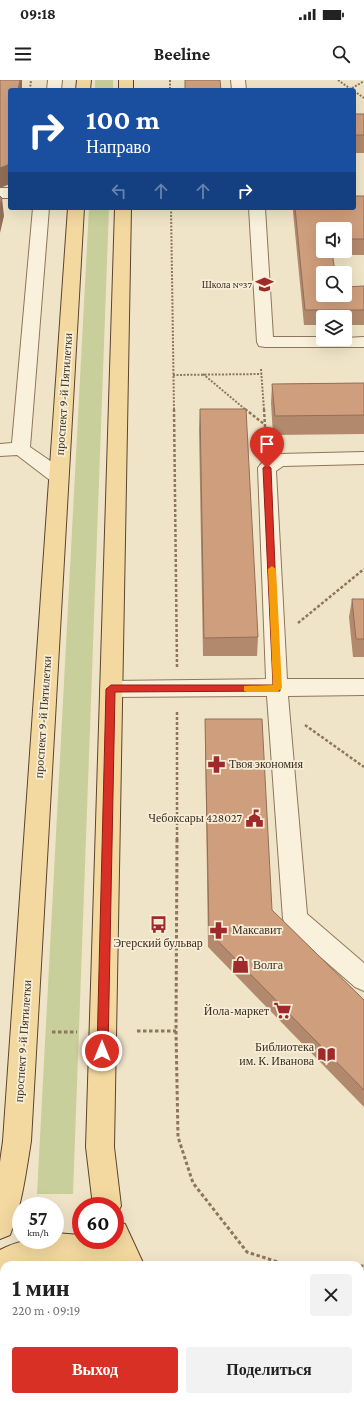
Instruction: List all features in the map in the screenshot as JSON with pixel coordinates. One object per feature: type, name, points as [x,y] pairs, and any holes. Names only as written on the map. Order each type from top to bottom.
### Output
[{"type":"main road","name":"проспект 9-й Пятилетки","points":[[0,1225],[10,1185],[17,1141],[76,210]]},
{"type":"main road","points":[[106,1197],[100,1147],[123,210]]},
{"type":"main road","points":[[10,1261],[25,1253],[55,1246],[86,1250],[114,1261]]},
{"type":"main road","points":[[121,1249],[128,1261]]},
{"type":"lane","points":[[21,449],[41,210]]},
{"type":"lane","points":[[257,210],[265,342],[364,342]]},
{"type":"lane","points":[[0,450],[21,449],[58,476]]},
{"type":"lane","points":[[364,458],[279,460],[267,468],[278,697],[295,919],[364,979]]},
{"type":"lane","points":[[111,689],[177,689],[278,697],[364,687]]},
{"type":"path","points":[[338,80],[348,88]]},
{"type":"path","points":[[354,88],[364,81]]},
{"type":"path","points":[[171,210],[177,689],[176,1031],[178,1137],[193,1183],[247,1252],[275,1261]]},
{"type":"path","points":[[261,368],[267,468]]},
{"type":"path","points":[[203,374],[265,424]]},
{"type":"path","points":[[173,375],[262,374]]},
{"type":"path","points":[[275,642],[364,569]]},
{"type":"path","points":[[278,697],[364,767]]},
{"type":"path","points":[[137,1032],[176,1031]]},
{"type":"path","points":[[45,1032],[79,1032]]},
{"type":"green space","points":[[95,80],[113,80],[113,88],[95,88]]},
{"type":"green space","points":[[89,210],[109,210],[73,1194],[37,1194]]},
{"type":"building","points":[[0,80],[20,80],[18,88],[8,88],[8,165],[0,168]]},
{"type":"building","points":[[185,80],[220,80],[221,88],[185,88]]},
{"type":"building","points":[[356,114],[364,114],[364,135],[356,135]]},
{"type":"building","points":[[356,196],[364,196],[364,239],[352,239],[352,222],[316,222],[316,258],[333,258],[334,266],[316,266],[316,302],[352,302],[352,287],[364,286],[364,310],[305,310],[295,210],[356,210]]},
{"type":"building","points":[[364,383],[364,415],[275,416],[272,384]]},
{"type":"building","points":[[200,409],[246,409],[258,637],[204,638]]},
{"type":"building","points":[[352,599],[364,599],[364,639],[356,639]]},
{"type":"building","points":[[205,719],[262,719],[272,910],[364,1000],[364,1090],[209,932]]},
{"type":"slow traffic","points":[[247,688],[277,688],[272,569]]},
{"type":"place","name":"Школа №37","points":[[265,284]]},
{"type":"place","name":"Твоя экономия","points":[[216,764]]},
{"type":"place","name":"Чебоксары 428027","points":[[255,818]]},
{"type":"place","name":"Эгерский бульвар","points":[[158,924]]},
{"type":"place","name":"Максавит","points":[[219,930]]},
{"type":"place","name":"Волга","points":[[240,965]]},
{"type":"place","name":"Йола-маркет","points":[[282,1011]]},
{"type":"place","name":"Библиотека им. К. Иванова","points":[[327,1054]]},
{"type":"route","points":[[102,1051],[111,689],[277,688],[267,468]]}]
